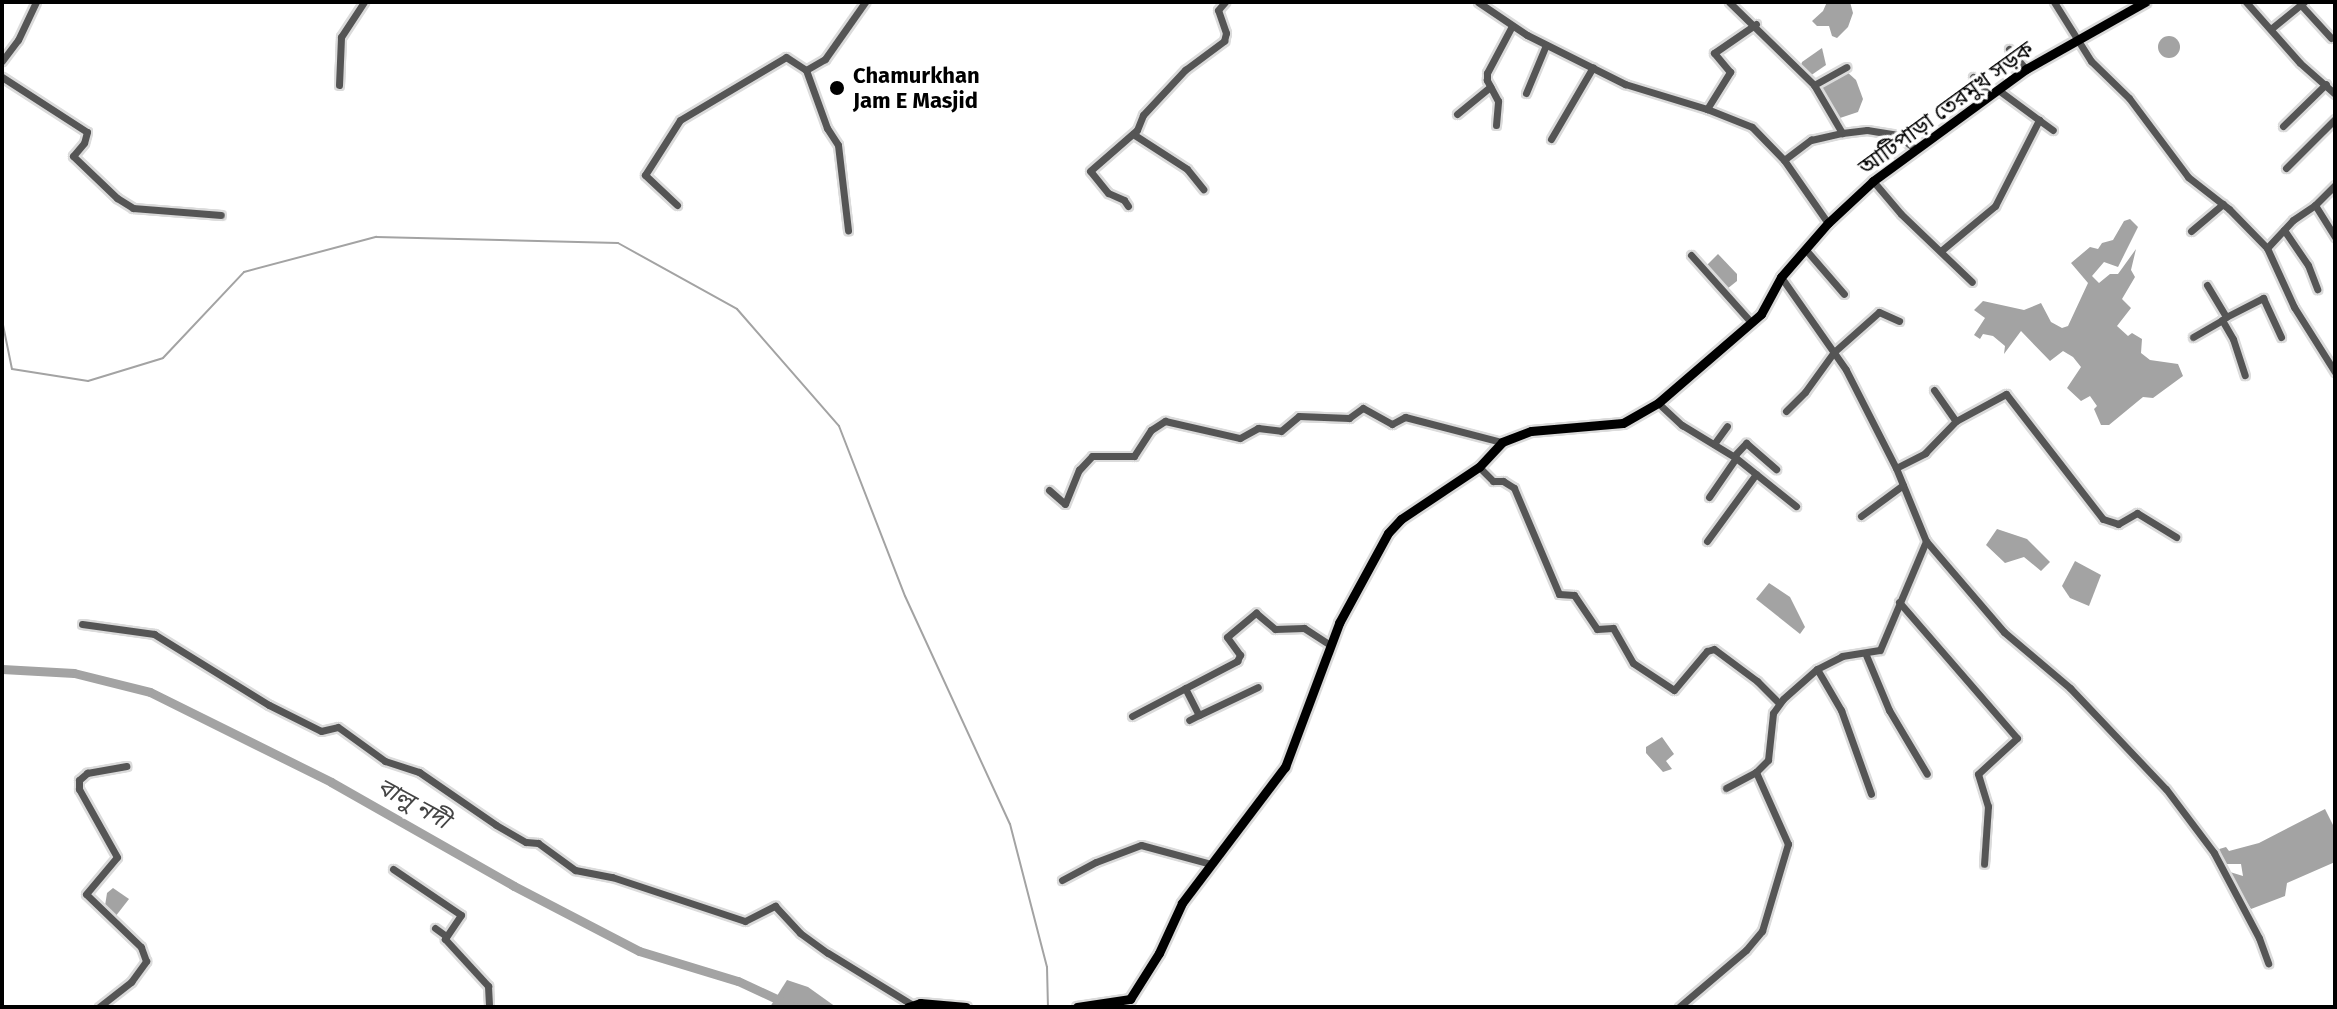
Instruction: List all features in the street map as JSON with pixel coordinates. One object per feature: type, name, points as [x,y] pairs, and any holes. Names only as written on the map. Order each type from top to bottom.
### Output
[{"type":"main road","name":"আটিপাড়া তেরমুখ সড়ক","points":[[1502,442],[1531,431],[1623,423],[1658,403],[1761,314],[1781,277],[1828,223],[1873,181],[1914,148],[2026,69],[2145,2]]},
{"type":"main road","points":[[1077,1007],[1128,1003],[1159,953],[1182,903],[1285,767],[1330,645],[1388,533],[1417,506],[1479,467],[1502,442]]},
{"type":"main road","points":[[910,1006],[966,1007]]},
{"type":"street","points":[[2,61],[18,40],[36,2]]},
{"type":"street","points":[[339,85],[341,37],[364,2]]},
{"type":"street","points":[[806,70],[836,47],[865,2]]},
{"type":"street","points":[[1128,206],[1124,200],[1108,193],[1090,171],[1133,134],[1143,115],[1185,70],[1224,41],[1226,33],[1218,10],[1225,2]]},
{"type":"street","points":[[1478,2],[1546,45],[1654,95],[1707,109],[1752,127],[1784,160],[1828,223]]},
{"type":"street","points":[[1729,2],[1756,24],[1814,85],[1842,133]]},
{"type":"street","points":[[2054,2],[2075,40],[2129,98],[2188,177],[2223,204],[2267,248],[2294,307],[2335,372]]},
{"type":"street","points":[[2246,2],[2300,63],[2335,94]]},
{"type":"street","points":[[2272,28],[2302,3],[2331,38]]},
{"type":"street","points":[[1707,109],[1730,72],[1714,53],[1756,24]]},
{"type":"street","points":[[1496,125],[1498,101],[1490,87],[1489,67],[1512,26]]},
{"type":"street","points":[[1526,93],[1546,45]]},
{"type":"street","points":[[2009,49],[2026,69]]},
{"type":"street","points":[[677,205],[645,175],[680,120],[786,57],[806,70],[827,128],[838,145],[848,230]]},
{"type":"street","points":[[1551,139],[1593,67]]},
{"type":"street","points":[[1814,85],[1846,67]]},
{"type":"street","points":[[2,77],[87,132],[84,143],[73,156],[104,187],[133,208],[221,215]]},
{"type":"street","points":[[1973,77],[2053,130]]},
{"type":"street","points":[[2283,126],[2326,84]]},
{"type":"street","points":[[1457,114],[1490,87]]},
{"type":"street","points":[[2286,168],[2335,119]]},
{"type":"street","points":[[1942,250],[1995,206],[2039,120]]},
{"type":"street","points":[[1784,160],[1819,137],[1867,130],[1897,135],[1914,148]]},
{"type":"street","points":[[1133,134],[1187,169],[1203,189]]},
{"type":"street","points":[[1873,181],[1901,214],[1972,282]]},
{"type":"street","points":[[2267,248],[2335,185]]},
{"type":"street","points":[[2191,231],[2223,204]]},
{"type":"street","points":[[2315,205],[2335,237]]},
{"type":"street","points":[[2284,230],[2308,265],[2317,289]]},
{"type":"street","points":[[1806,250],[1844,294]]},
{"type":"street","points":[[1691,255],[1751,322]]},
{"type":"street","points":[[1781,277],[1834,352],[1896,468],[1926,541],[2004,632],[2070,688],[2166,789],[2214,853],[2259,938],[2268,963]]},
{"type":"street","points":[[2207,285],[2233,339],[2245,375]]},
{"type":"street","points":[[2193,337],[2263,298],[2281,337]]},
{"type":"street","points":[[1786,411],[1805,392],[1834,352],[1879,312],[1899,321]]},
{"type":"street","points":[[1934,390],[1956,421]]},
{"type":"street","points":[[1896,468],[1925,453],[1956,421],[2006,394],[2103,519],[2118,524],[2133,513],[2141,513],[2176,537]]},
{"type":"street","points":[[1658,403],[1682,425],[1735,457],[1796,506]]},
{"type":"street","points":[[1049,490],[1065,504],[1079,470],[1092,456],[1134,456],[1151,430],[1165,421],[1240,438],[1258,428],[1281,431],[1299,416],[1349,418],[1363,408],[1392,424],[1405,417],[1502,442]]},
{"type":"street","points":[[1714,444],[1727,426]]},
{"type":"street","points":[[1709,497],[1746,443],[1776,469]]},
{"type":"street","points":[[1479,467],[1493,481],[1503,481],[1514,488],[1559,594],[1574,595],[1597,629],[1613,628],[1633,663],[1674,690],[1707,651],[1714,649],[1757,681],[1779,703]]},
{"type":"street","points":[[1707,541],[1756,474]]},
{"type":"street","points":[[1861,516],[1903,485]]},
{"type":"street","points":[[1726,788],[1756,772],[1768,760],[1771,717],[1779,703],[1817,669],[1842,656],[1875,654],[1883,646],[1926,541]]},
{"type":"street","points":[[1899,602],[2017,738],[1978,774],[1988,806],[1984,864]]},
{"type":"street","points":[[1132,716],[1237,661],[1240,655],[1227,637],[1256,613],[1275,629],[1304,628],[1330,645]]},
{"type":"street","points":[[82,624],[154,634],[269,705],[321,731],[338,727],[385,761],[419,772],[507,831],[526,842],[538,843],[575,870],[612,877],[745,921],[775,906],[818,947],[910,1006]]},
{"type":"street","points":[[1866,655],[1889,710],[1927,774]]},
{"type":"street","points":[[1817,669],[1841,710],[1871,794]]},
{"type":"street","points":[[1189,720],[1258,687]]},
{"type":"street","points":[[1185,688],[1199,715]]},
{"type":"street","points":[[99,1007],[131,982],[146,961],[141,947],[86,894],[117,857],[79,789],[79,780],[87,773],[126,766]]},
{"type":"street","points":[[1679,1007],[1746,950],[1762,931],[1788,844],[1756,772]]},
{"type":"street","points":[[1062,880],[1096,862],[1141,845],[1211,864]]},
{"type":"street","points":[[393,869],[461,915],[446,936]]},
{"type":"street","points":[[435,928],[446,936],[488,986],[489,1007]]},
{"type":"shaded area","points":[[1827,2],[1850,2],[1853,13],[1848,27],[1837,38],[1832,36],[1829,26],[1817,26],[1812,21],[1823,11]]},
{"type":"shaded area","points":[[2169,36],[2177,39],[2180,47],[2177,55],[2169,58],[2161,55],[2158,47],[2161,39]]},
{"type":"shaded area","points":[[1822,48],[1826,65],[1810,76],[1800,68],[1802,62]]},
{"type":"shaded area","points":[[1846,71],[1856,80],[1863,99],[1858,112],[1840,118],[1819,85]]},
{"type":"shaded area","points":[[2130,219],[2138,227],[2118,267],[2104,262],[2092,276],[2099,283],[2110,274],[2118,274],[2136,249],[2131,270],[2135,277],[2122,299],[2131,308],[2117,326],[2128,336],[2132,333],[2142,339],[2141,353],[2150,360],[2178,364],[2183,376],[2153,398],[2143,397],[2109,425],[2101,425],[2094,409],[2097,406],[2090,396],[2081,401],[2067,388],[2081,367],[2073,357],[2063,351],[2050,361],[2021,331],[2004,354],[2005,346],[1993,336],[1983,334],[1980,339],[1974,335],[1985,318],[1974,310],[1983,301],[2024,310],[2041,303],[2051,322],[2062,328],[2068,326],[2088,283],[2071,263],[2090,247],[2098,249],[2102,243],[2113,240],[2124,221]]},
{"type":"shaded area","points":[[1718,254],[1737,274],[1737,281],[1727,289],[1706,266]]},
{"type":"shaded area","points":[[1997,529],[2027,539],[2050,562],[2041,571],[2024,557],[2005,563],[1986,545]]},
{"type":"shaded area","points":[[2075,561],[2101,575],[2089,606],[2070,598],[2062,586]]},
{"type":"shaded area","points":[[1769,583],[1790,597],[1805,627],[1800,634],[1756,599]]},
{"type":"shaded area","points":[[1662,737],[1674,754],[1666,761],[1672,769],[1663,772],[1646,753],[1646,747]]},
{"type":"shaded area","points":[[2325,809],[2334,827],[2335,862],[2287,883],[2285,896],[2251,909],[2230,876],[2230,872],[2243,876],[2241,864],[2224,864],[2216,850],[2226,847],[2229,851],[2259,843]]},
{"type":"shaded area","points":[[113,888],[129,899],[115,917],[107,913],[105,906],[107,893]]},
{"type":"shaded area","points":[[787,980],[808,987],[836,1007],[770,1007]]},
{"type":"waterway","points":[[2,320],[12,369],[88,381],[163,358],[244,272],[376,237],[618,243],[737,309],[839,426],[905,596],[1010,824],[1047,967],[1048,1007]]},
{"type":"waterway","name":"বালু নদী","points":[[2,669],[74,673],[150,692],[331,782],[514,886],[639,951],[738,981],[794,1007]]},
{"type":"place","name":"Chamurkhan Jam E Masjid","points":[[837,88]]}]
